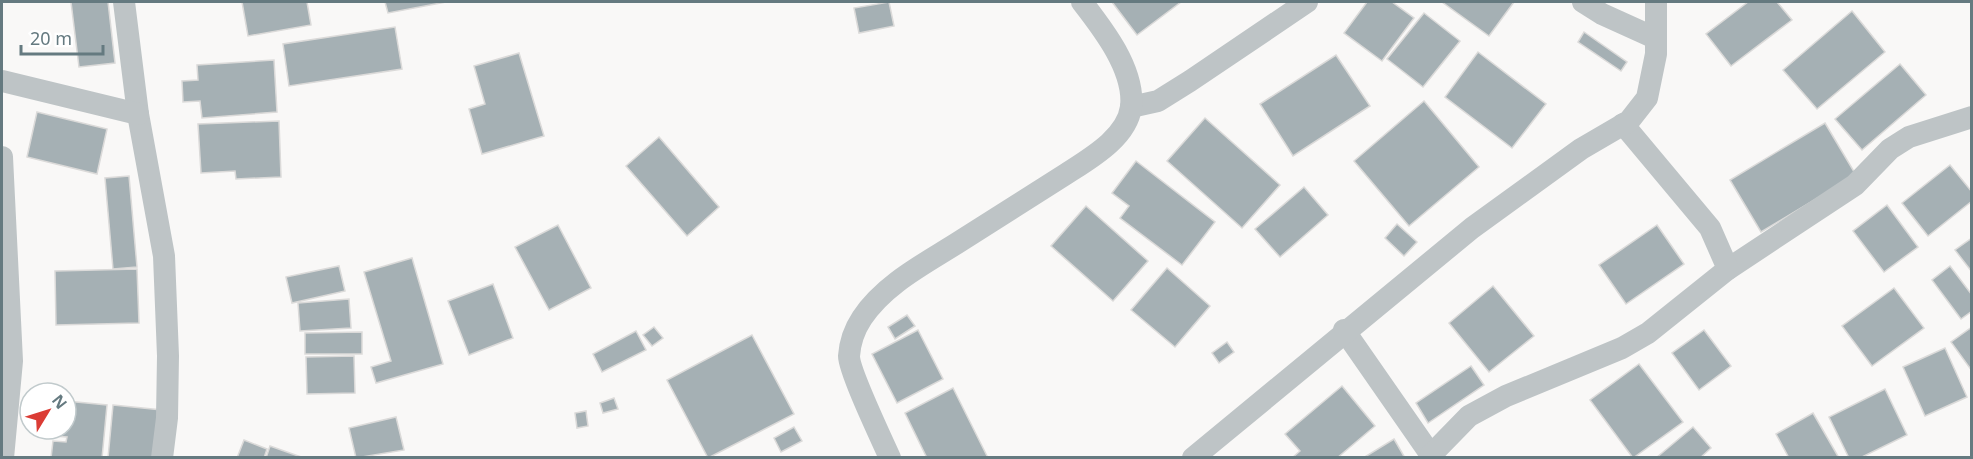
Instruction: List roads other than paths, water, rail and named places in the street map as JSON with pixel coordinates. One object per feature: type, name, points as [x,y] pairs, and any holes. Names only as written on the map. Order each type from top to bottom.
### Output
[{"type":"street","points":[[124,2],[138,114],[164,256],[168,356],[167,418],[162,458]]},
{"type":"street","points":[[890,458],[849,359],[851,338],[862,317],[907,275],[1086,161],[1114,138],[1124,126],[1131,107],[1126,76],[1108,36],[1082,2]]},
{"type":"street","points":[[1131,107],[1158,100],[1174,91],[1307,2]]},
{"type":"street","points":[[1583,2],[1602,14],[1655,38]]},
{"type":"street","points":[[1193,458],[1344,330],[1472,228],[1581,149],[1623,124],[1647,98],[1656,54],[1656,2]]},
{"type":"street","points":[[2,81],[138,114]]},
{"type":"street","points":[[1344,330],[1432,456],[1469,416],[1506,396],[1622,348],[1648,333],[1728,269],[1855,185],[1890,148],[1909,136],[1971,117]]},
{"type":"street","points":[[1623,124],[1710,228],[1728,269]]},
{"type":"street","points":[[2,158],[12,361],[3,458]]}]
